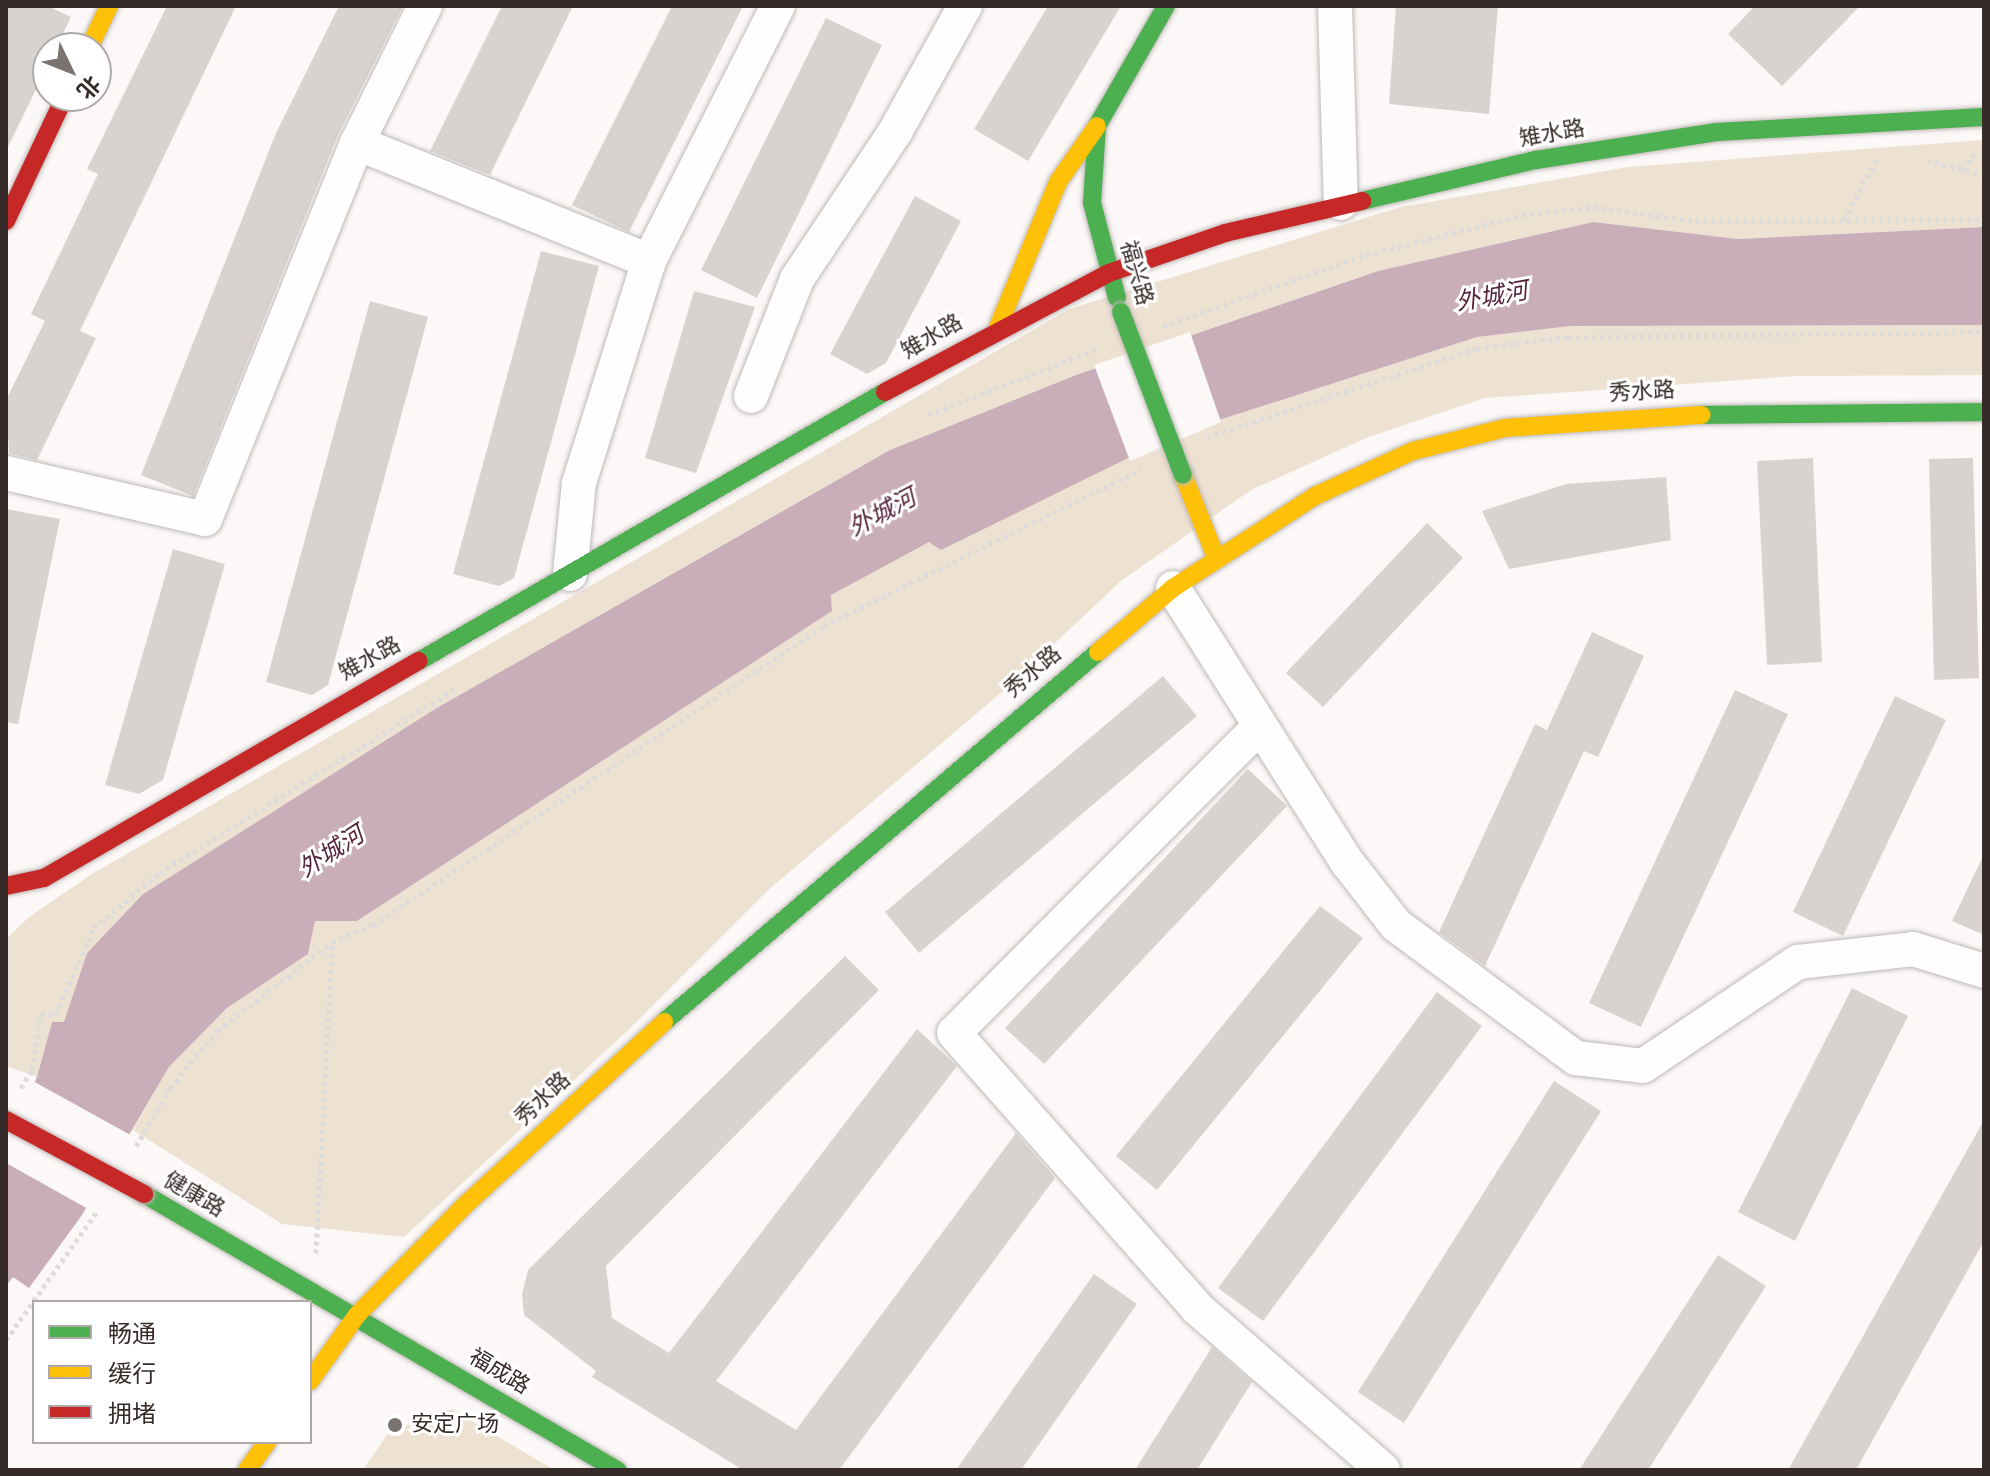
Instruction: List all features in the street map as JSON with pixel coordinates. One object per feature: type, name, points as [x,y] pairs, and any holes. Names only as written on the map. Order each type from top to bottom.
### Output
[{"type":"street","points":[[97,32],[109,6]]},
{"type":"street","points":[[6,473],[205,519],[357,143],[425,6]]},
{"type":"street","points":[[570,574],[579,483],[649,261],[778,6]]},
{"type":"street","points":[[751,396],[797,279],[895,132],[965,6]]},
{"type":"street","name":"福兴路","points":[[1166,6],[1097,126],[1092,203],[1121,312],[1215,555]]},
{"type":"street","points":[[1335,6],[1341,203]]},
{"type":"street","points":[[6,221],[57,112]]},
{"type":"street","name":"雉水路","points":[[6,886],[44,878],[998,327],[1109,273],[1341,203],[1536,160],[1717,132],[1984,117]]},
{"type":"street","points":[[998,327],[1058,182],[1097,126]]},
{"type":"street","points":[[357,143],[649,261]]},
{"type":"street","name":"秀水路","points":[[312,1378],[357,1315],[724,966],[1173,588],[1215,555],[1315,496],[1413,451],[1505,428],[1621,416],[1984,412]]},
{"type":"street","points":[[1173,588],[1260,726],[1396,925],[1576,1058],[1643,1066],[1798,962],[1913,949],[1984,971]]},
{"type":"street","points":[[1260,726],[954,1033],[1198,1309],[1383,1470]]},
{"type":"street","points":[[6,907],[44,878]]},
{"type":"street","name":"健康路","points":[[6,1120],[357,1315]]},
{"type":"street","name":"福成路","points":[[357,1315],[617,1470]]},
{"type":"street","points":[[247,1470],[266,1444]]},
{"type":"path","points":[[1844,220],[1878,158],[1888,155]]},
{"type":"path","points":[[1912,156],[1984,176]]},
{"type":"path","points":[[1149,331],[1359,257],[1522,215],[1593,207],[1695,221],[1984,220]]},
{"type":"path","points":[[1194,443],[1375,376],[1477,348],[1568,337],[1984,332]]},
{"type":"path","points":[[923,417],[1107,346]]},
{"type":"path","points":[[132,1153],[170,1088],[217,1031],[332,942],[373,925],[824,626],[1152,463]]},
{"type":"path","points":[[13,1100],[32,1070],[41,1014],[56,1014],[94,928],[159,873],[467,681]]},
{"type":"path","points":[[314,1292],[332,942]]},
{"type":"path","points":[[34,1300],[101,1205]]},
{"type":"path","points":[[6,1340],[32,1303]]},
{"type":"shaded area","points":[[1984,140],[1984,227],[1738,239],[1593,222],[1378,271],[1076,375],[890,450],[435,709],[143,894],[87,953],[64,1023],[52,1022],[37,1077],[6,1066],[6,939],[29,917],[92,874],[1069,309],[1401,207],[1628,167]]},
{"type":"shaded area","points":[[1984,325],[1984,375],[1797,376],[1485,398],[1366,438],[1251,490],[1121,581],[1009,686],[767,891],[624,1034],[404,1237],[282,1224],[133,1130],[169,1067],[227,1008],[308,954],[315,921],[357,921],[832,611],[831,595],[929,541],[1179,433],[1477,337],[1570,326]]},
{"type":"shaded area","points":[[452,1409],[554,1470],[363,1470],[389,1432]]},
{"type":"water","name":"外城河","points":[[1593,222],[1738,239],[1984,227],[1984,325],[1570,326],[1477,337],[1179,433],[941,550],[929,542],[831,595],[832,611],[357,921],[315,921],[308,954],[227,1008],[169,1067],[82,1215],[29,1288],[13,1277],[6,1286],[6,1143],[37,1077],[52,1022],[64,1022],[87,953],[143,894],[435,709],[890,450],[1076,375],[1378,271]]},
{"type":"pier","points":[[1190,332],[1221,422],[1130,461],[1094,365]]},
{"type":"pier","points":[[31,1080],[134,1137],[90,1210],[6,1163],[6,1133]]},
{"type":"building","points":[[6,6],[48,6],[71,17],[64,32],[32,32],[32,98],[6,151]]},
{"type":"building","points":[[167,6],[236,6],[80,331],[96,338],[37,460],[9,453],[6,400],[45,321],[31,314],[98,174],[87,169]]},
{"type":"building","points":[[339,6],[403,6],[338,135],[193,496],[141,475],[276,133]]},
{"type":"building","points":[[502,6],[573,6],[490,175],[430,151]]},
{"type":"building","points":[[672,6],[743,6],[629,232],[572,205]]},
{"type":"building","points":[[1048,6],[1121,6],[1028,161],[974,129]]},
{"type":"building","points":[[1396,6],[1498,6],[1489,114],[1389,104]]},
{"type":"building","points":[[1755,6],[1860,6],[1782,86],[1728,34]]},
{"type":"building","points":[[826,18],[882,45],[757,298],[701,270]]},
{"type":"building","points":[[915,196],[961,221],[886,363],[867,374],[830,354]]},
{"type":"building","points":[[541,251],[599,266],[514,578],[499,586],[453,574]]},
{"type":"building","points":[[694,291],[755,307],[696,473],[645,458]]},
{"type":"building","points":[[370,301],[428,317],[328,685],[312,695],[266,682]]},
{"type":"building","points":[[1813,458],[1822,662],[1767,665],[1757,461]]},
{"type":"building","points":[[1973,458],[1979,678],[1934,680],[1929,459]]},
{"type":"building","points":[[1666,477],[1671,540],[1509,569],[1482,511],[1566,484]]},
{"type":"building","points":[[6,509],[60,519],[18,724],[6,722]]},
{"type":"building","points":[[1427,523],[1463,558],[1323,707],[1286,673]]},
{"type":"building","points":[[173,549],[225,564],[163,780],[139,794],[105,785]]},
{"type":"building","points":[[1592,632],[1644,656],[1598,757],[1584,751],[1485,966],[1439,932],[1535,724],[1547,730]]},
{"type":"building","points":[[1163,676],[1197,716],[919,953],[885,912]]},
{"type":"building","points":[[1735,690],[1788,714],[1641,1027],[1589,1003]]},
{"type":"building","points":[[1895,696],[1946,720],[1843,936],[1793,912]]},
{"type":"building","points":[[1248,769],[1287,806],[1044,1064],[1005,1028]]},
{"type":"building","points":[[1984,854],[1984,935],[1952,921]]},
{"type":"building","points":[[1320,906],[1363,938],[1157,1190],[1116,1156]]},
{"type":"building","points":[[845,956],[879,990],[606,1266],[612,1318],[669,1353],[917,1029],[957,1066],[716,1381],[796,1430],[1016,1133],[1055,1178],[839,1470],[743,1470],[592,1377],[596,1371],[524,1315],[522,1294],[528,1270]]},
{"type":"building","points":[[1852,988],[1908,1016],[1795,1241],[1738,1212]]},
{"type":"building","points":[[1437,992],[1482,1026],[1263,1321],[1218,1288]]},
{"type":"building","points":[[1554,1081],[1601,1111],[1404,1423],[1358,1392]]},
{"type":"building","points":[[1984,1120],[1984,1241],[1856,1470],[1788,1470]]},
{"type":"building","points":[[1718,1255],[1766,1286],[1648,1470],[1579,1470]]},
{"type":"building","points":[[1094,1274],[1137,1304],[1021,1470],[956,1470]]},
{"type":"building","points":[[1212,1347],[1252,1382],[1197,1470],[1135,1470]]},
{"type":"traffic: fast","points":[[1117,298],[1092,203],[1097,126],[1166,6]]},
{"type":"traffic: fast","points":[[1362,201],[1536,160],[1717,132],[1984,117]]},
{"type":"traffic: fast","points":[[1121,312],[1183,475]]},
{"type":"traffic: fast","points":[[419,661],[885,392]]},
{"type":"traffic: fast","points":[[1702,415],[1984,412]]},
{"type":"traffic: fast","points":[[664,1022],[1098,652]]},
{"type":"traffic: fast","points":[[144,1194],[617,1470]]},
{"type":"traffic: slow","points":[[97,32],[109,6]]},
{"type":"traffic: slow","points":[[998,327],[1058,182],[1097,126]]},
{"type":"traffic: slow","points":[[1098,652],[1173,588],[1315,496],[1413,451],[1505,428],[1702,415]]},
{"type":"traffic: slow","points":[[1183,475],[1215,555]]},
{"type":"traffic: slow","points":[[312,1378],[357,1315],[464,1206],[664,1022]]},
{"type":"traffic: slow","points":[[247,1470],[266,1444]]},
{"type":"traffic: jam","points":[[6,221],[57,112]]},
{"type":"traffic: jam","points":[[885,392],[1109,273],[1225,233],[1362,201]]},
{"type":"traffic: jam","points":[[6,886],[44,878],[419,661]]},
{"type":"traffic: jam","points":[[6,1120],[144,1194]]},
{"type":"place","name":"安定广场","points":[[395,1425]]}]
